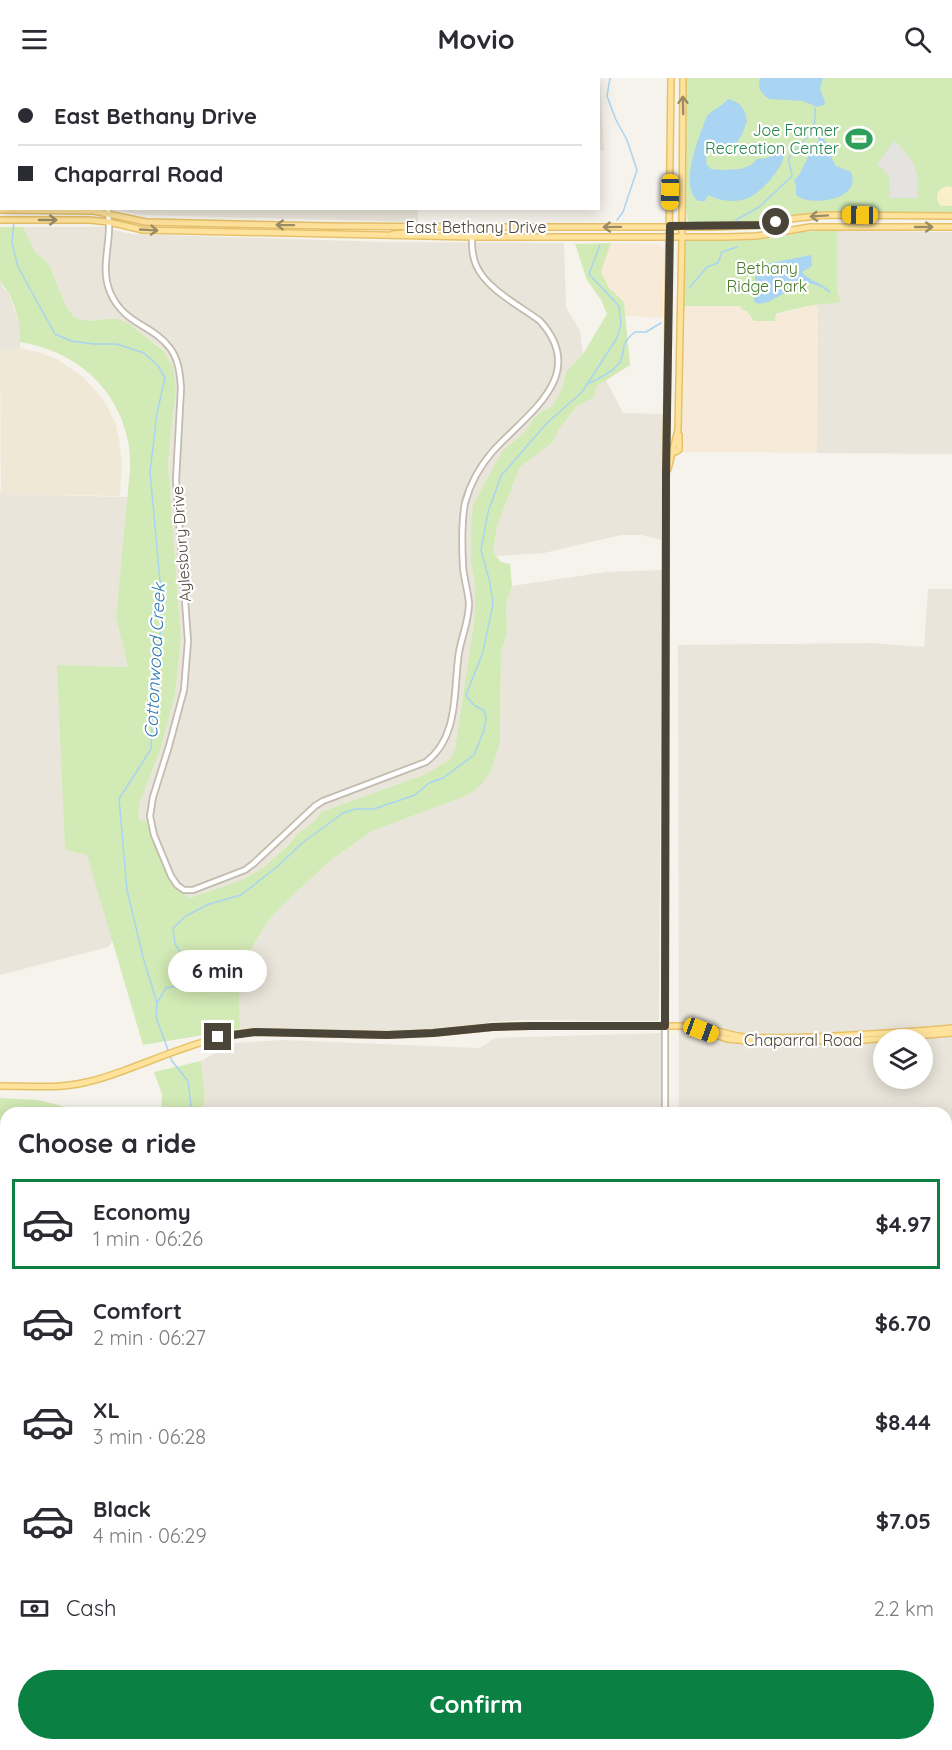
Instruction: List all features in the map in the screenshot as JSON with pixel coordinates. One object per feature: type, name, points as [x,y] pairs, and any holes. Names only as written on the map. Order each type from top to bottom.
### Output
[{"type":"main road","points":[[665,1026],[666,416],[671,78]]},
{"type":"main road","points":[[666,476],[678,430],[683,78]]},
{"type":"main road","points":[[671,132],[683,131]]},
{"type":"main road","name":"East Bethany Drive","points":[[0,210],[108,211],[146,222],[423,227],[763,225],[789,219],[826,215],[952,216]]},
{"type":"main road","points":[[896,227],[897,216]]},
{"type":"main road","name":"East Bethany Drive","points":[[0,220],[89,220],[143,230],[216,233],[472,237],[757,236],[810,227],[952,227]]},
{"type":"main road","points":[[216,223],[216,233]]},
{"type":"main road","points":[[329,226],[329,235]]},
{"type":"main road","points":[[382,236],[418,232],[423,227]]},
{"type":"main road","points":[[668,341],[679,341]]},
{"type":"main road","points":[[666,416],[669,424],[669,446],[673,451]]},
{"type":"main road","name":"Chaparral Road","points":[[691,1026],[727,1039],[760,1042],[864,1040],[952,1033]]},
{"type":"main road","name":"Chaparral Road","points":[[0,1086],[74,1085],[101,1079],[222,1036],[255,1032],[387,1035],[493,1027],[691,1026],[744,1036],[772,1037],[869,1034],[952,1028]]},
{"type":"street","name":"Aylesbury Drive","points":[[108,211],[105,268],[110,291],[120,309],[127,316],[158,336],[171,349],[180,373],[176,480],[188,641],[187,664],[181,702],[170,746],[153,796],[150,816],[154,835],[171,876],[184,890],[193,890],[253,864],[323,801],[426,762],[437,752],[449,732],[459,650],[469,606],[463,567],[464,511],[470,489],[479,470],[492,453],[549,393],[559,363],[556,343],[546,327],[489,284],[480,273],[473,252],[472,237]]},
{"type":"street","points":[[472,227],[472,237]]},
{"type":"street","points":[[665,1026],[665,1107]]},
{"type":"shaded area","points":[[600,78],[604,151],[600,150]]},
{"type":"shaded area","points":[[894,141],[913,162],[917,175],[918,198],[890,198],[889,177],[877,164]]},
{"type":"shaded area","points":[[116,210],[418,210],[418,222],[143,215]]},
{"type":"shaded area","points":[[23,227],[103,227],[131,234],[386,242],[564,243],[566,307],[580,331],[583,354],[566,372],[562,389],[552,407],[542,411],[534,418],[524,433],[503,450],[471,528],[475,615],[455,749],[450,759],[426,774],[321,812],[315,821],[297,834],[264,867],[244,879],[190,898],[171,884],[146,821],[138,820],[140,802],[160,751],[175,695],[181,639],[168,463],[176,388],[164,350],[128,323],[119,319],[91,321],[75,319],[66,307],[49,264],[35,252]]},
{"type":"shaded area","points":[[837,231],[952,232],[952,454],[817,453],[818,303],[841,302],[837,290]]},
{"type":"shaded area","points":[[611,243],[658,244],[664,248],[663,318],[625,316],[624,302],[609,288],[601,272]]},
{"type":"shaded area","points":[[0,278],[3,288],[9,293],[21,330],[20,348],[0,352]]},
{"type":"shaded area","points":[[818,303],[817,453],[682,452],[683,306],[741,306],[775,320],[776,315]]},
{"type":"shaded area","points":[[20,348],[57,359],[84,378],[103,399],[116,424],[119,439],[122,465],[120,496],[1,494],[0,352]]},
{"type":"shaded area","points":[[606,380],[623,413],[663,414],[661,540],[642,535],[621,535],[544,553],[496,556],[493,553],[497,526],[520,467],[553,442],[559,429],[577,406],[593,398],[597,386]]},
{"type":"shaded area","points":[[0,489],[1,494],[128,497],[116,617],[128,667],[58,665],[65,850],[87,855],[113,940],[108,947],[0,975]]},
{"type":"shaded area","points":[[662,570],[659,1019],[657,1021],[522,1020],[439,1029],[389,1031],[240,1029],[239,995],[245,965],[255,942],[270,918],[331,860],[372,831],[468,795],[491,771],[500,743],[501,652],[507,633],[506,604],[512,586],[606,572]]},
{"type":"shaded area","points":[[928,589],[952,589],[952,1107],[679,1107],[678,645],[873,643],[924,647]]},
{"type":"shaded area","points":[[662,1033],[662,1107],[203,1107],[205,1096],[201,1061],[233,1043],[284,1040],[479,1048],[495,1038]]},
{"type":"green space","points":[[686,78],[952,78],[952,213],[817,213],[758,223],[690,224],[686,208]]},
{"type":"green space","points":[[0,227],[23,227],[35,252],[49,264],[66,307],[75,318],[91,321],[119,319],[128,323],[164,351],[173,367],[176,388],[168,463],[181,639],[175,695],[160,751],[140,802],[138,820],[146,821],[171,884],[190,898],[244,879],[264,867],[297,834],[315,821],[321,812],[426,774],[450,759],[455,749],[475,615],[475,585],[471,563],[473,505],[503,450],[524,433],[534,418],[542,411],[552,407],[562,389],[566,372],[583,354],[607,314],[601,300],[587,280],[575,244],[611,243],[601,272],[609,288],[624,302],[630,365],[597,386],[593,398],[577,406],[559,429],[553,442],[520,467],[497,526],[493,553],[501,562],[510,564],[512,586],[506,604],[507,633],[501,652],[500,743],[491,771],[482,784],[468,795],[372,831],[331,860],[270,918],[255,942],[245,965],[239,995],[240,1029],[143,1045],[87,855],[65,850],[57,665],[128,667],[116,617],[130,469],[129,448],[122,421],[114,404],[90,374],[58,354],[20,342],[19,324],[14,306],[0,279]]},
{"type":"green space","name":"Bethany Ridge Park","points":[[837,231],[837,290],[841,302],[807,306],[776,314],[775,321],[754,321],[740,306],[683,306],[686,241],[753,240],[802,232]]},
{"type":"green space","points":[[201,1061],[205,1096],[203,1107],[161,1107],[162,1094],[154,1072]]},
{"type":"green space","points":[[0,1098],[38,1100],[66,1107],[0,1107]]},
{"type":"sand","points":[[947,186],[952,187],[952,206],[941,206],[937,200],[937,194],[940,189]]},
{"type":"water","points":[[760,78],[823,78],[820,89],[824,105],[817,107],[803,101],[770,99],[760,90]]},
{"type":"water","points":[[728,99],[741,106],[747,121],[736,144],[710,152],[706,159],[707,165],[711,169],[741,169],[751,165],[757,159],[767,158],[782,151],[783,159],[772,178],[750,197],[729,201],[708,195],[705,201],[698,201],[692,194],[690,184],[692,160],[707,116]]},
{"type":"water","points":[[821,136],[828,144],[836,166],[851,172],[853,182],[849,190],[832,199],[811,201],[802,199],[796,195],[794,180],[810,153],[814,152]]},
{"type":"water","points":[[811,255],[812,266],[802,272],[831,292],[812,284],[797,282],[791,285],[787,292],[768,302],[760,304],[754,301],[755,277],[766,264]]},
{"type":"waterway","points":[[610,78],[607,96],[627,140],[637,170],[623,212],[617,220]]},
{"type":"waterway","points":[[736,220],[759,207],[792,176],[789,158],[811,132],[814,126],[815,108]]},
{"type":"waterway","points":[[813,131],[817,136]]},
{"type":"waterway","name":"Cottonwood Creek","points":[[14,221],[12,243],[18,267],[55,334],[71,341],[117,344],[144,353],[158,366],[165,378],[157,413],[150,472],[161,592],[160,649],[153,699],[151,749],[119,799],[127,890],[157,1003],[156,1017],[172,1061],[188,1081],[191,1107]]},
{"type":"waterway","points":[[157,1003],[166,988],[176,986],[187,975],[182,955],[175,944],[173,928],[186,916],[209,904],[241,895],[278,866],[301,844],[343,813],[355,809],[374,809],[415,795],[429,783],[443,778],[474,755],[486,719],[484,710],[478,708],[466,695],[483,652],[493,604],[481,550],[488,512],[501,476],[546,424],[582,392],[617,338],[621,324],[619,306],[589,274],[600,245]]},
{"type":"waterway","points":[[689,288],[707,267],[718,263],[722,252],[737,247]]},
{"type":"waterway","points":[[587,384],[605,375],[620,362],[625,344],[635,332],[646,332],[661,323]]},
{"type":"place","name":"Joe Farmer Recreation Center","points":[[859,139]]},
{"type":"route","points":[[218,1037],[255,1032],[387,1035],[493,1027],[665,1026],[666,411],[670,226],[763,225],[776,222]]}]
